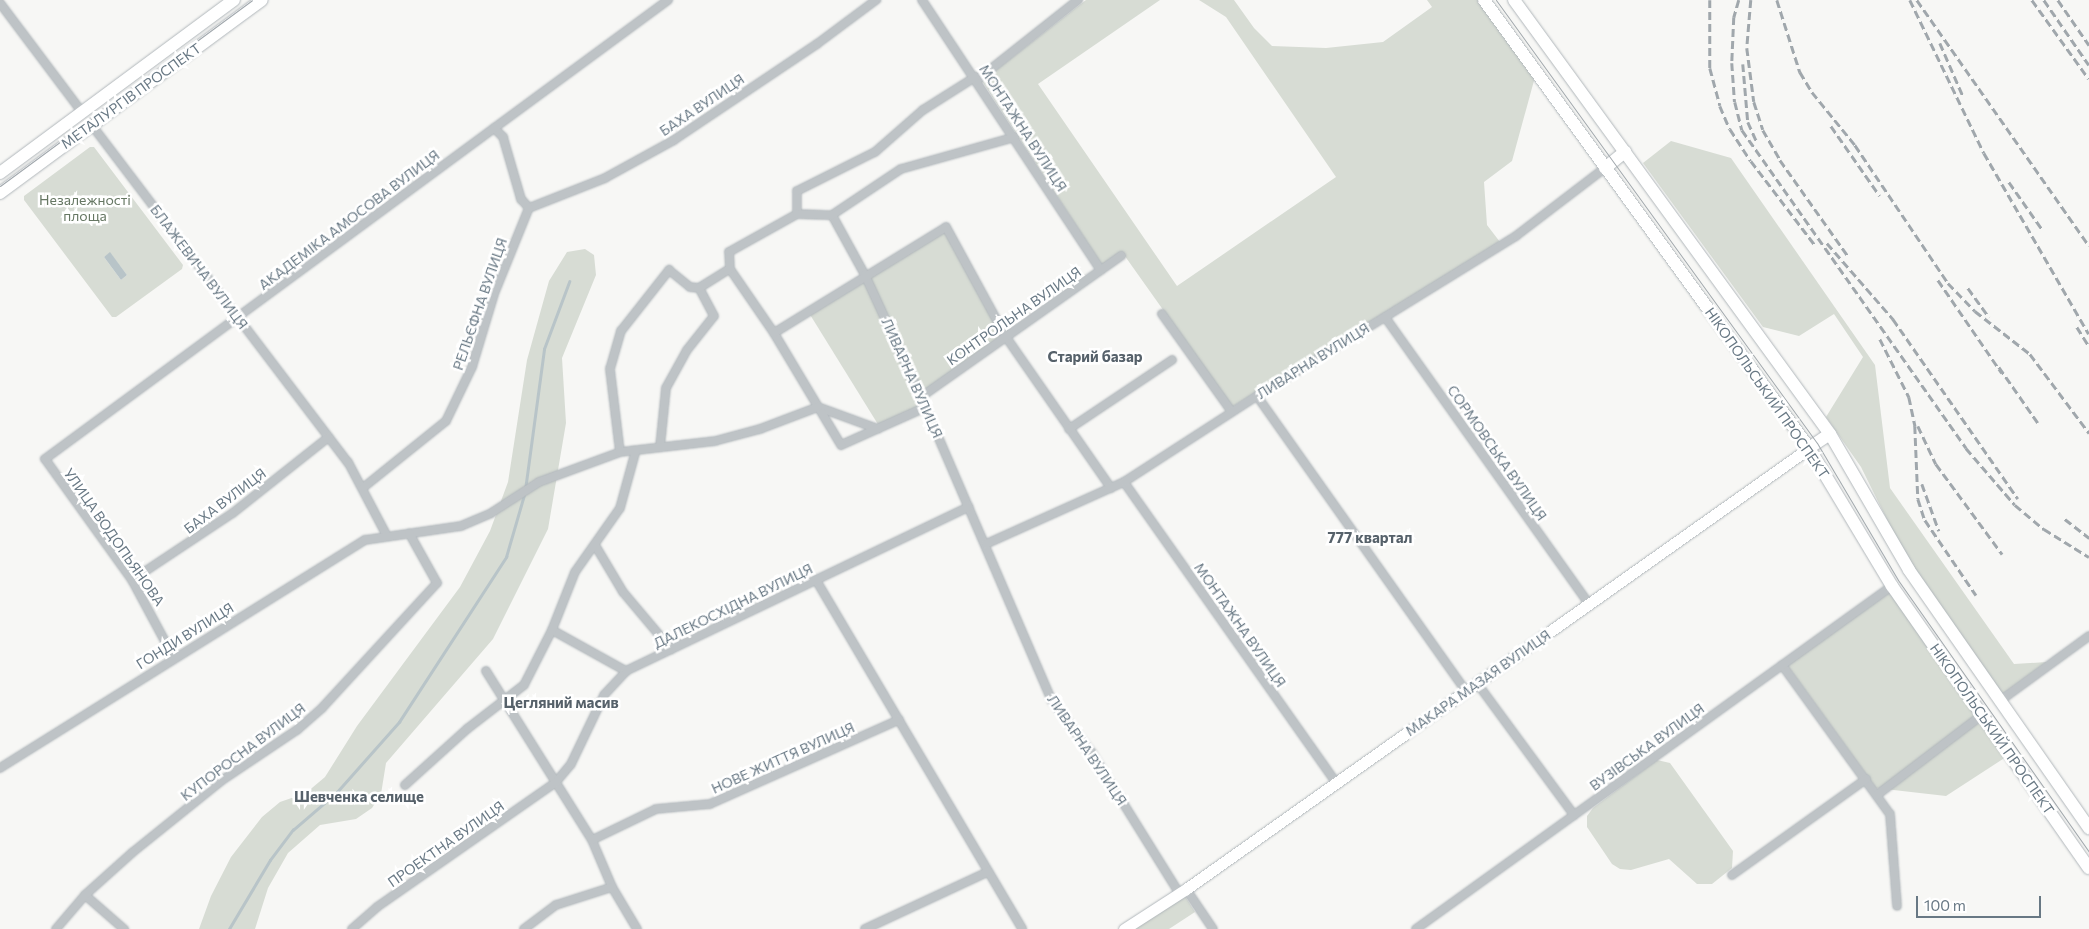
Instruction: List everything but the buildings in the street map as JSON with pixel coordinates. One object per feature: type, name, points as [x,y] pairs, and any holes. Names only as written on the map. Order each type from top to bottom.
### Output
[{"type":"main road","name":"МЕТАЛУРГІВ ПРОСПЕКТ","points":[[0,173],[81,111],[234,0]]},
{"type":"main road","name":"МЕТАЛУРГІВ ПРОСПЕКТ","points":[[0,193],[91,124],[262,0]]},
{"type":"main road","name":"НІКОПОЛЬСЬКИЙ ПРОСПЕКТ","points":[[1484,0],[1809,448],[1892,586],[2089,868]]},
{"type":"main road","name":"НІКОПОЛЬСЬКИЙ ПРОСПЕКТ","points":[[1514,0],[1830,434],[1909,570],[2089,828]]},
{"type":"main road","name":"БЛАЖЕВИЧА ВУЛИЦЯ","points":[[81,111],[91,124]]},
{"type":"main road","name":"ЛИВАРНА ВУЛИЦЯ","points":[[1606,168],[1625,152]]},
{"type":"main road","name":"МАКАРА МАЗАЯ ВУЛИЦЯ","points":[[1124,929],[1182,891],[1830,434]]},
{"type":"main road","points":[[1982,715],[2000,701]]},
{"type":"street","name":"АКАДЕМІКА АМОСОВА ВУЛИЦЯ","points":[[45,459],[668,0]]},
{"type":"street","name":"БАХА ВУЛИЦЯ","points":[[529,208],[605,178],[674,140],[818,44],[876,0]]},
{"type":"street","name":"МОНТАЖНА ВУЛИЦЯ","points":[[922,0],[1101,270]]},
{"type":"street","points":[[797,214],[798,192],[875,152],[923,110],[976,79],[1078,0]]},
{"type":"street","name":"БЛАЖЕВИЧА ВУЛИЦЯ","points":[[0,3],[81,111]]},
{"type":"street","name":"БЛАЖЕВИЧА ВУЛИЦЯ","points":[[91,124],[329,437],[364,487],[368,504],[387,536]]},
{"type":"street","points":[[494,128],[504,137],[522,201],[529,208]]},
{"type":"street","points":[[926,407],[841,445],[774,333],[730,268],[729,252],[797,214],[832,214],[901,169],[1014,137]]},
{"type":"street","name":"ЛИВАРНА ВУЛИЦЯ","points":[[986,544],[1124,482],[1256,396],[1516,236],[1606,168]]},
{"type":"street","name":"РЕЛЬЄФНА ВУЛИЦЯ","points":[[364,487],[446,421],[472,367],[494,294],[529,208]]},
{"type":"street","name":"ЛИВАРНА ВУЛИЦЯ","points":[[832,214],[865,275],[926,407],[986,544],[1002,590],[1052,701],[1092,753],[1182,891],[1213,929]]},
{"type":"street","points":[[774,333],[865,275],[946,227],[1006,337],[1111,488]]},
{"type":"street","name":"КОНТРОЛЬНА ВУЛИЦЯ","points":[[921,396],[1121,256]]},
{"type":"street","points":[[699,288],[730,268]]},
{"type":"street","points":[[620,452],[610,369],[621,331],[669,270],[686,284],[699,288],[714,316],[687,350],[666,388],[660,448]]},
{"type":"street","points":[[1162,314],[1232,412]]},
{"type":"street","name":"СОРМОВСЬКА ВУЛИЦЯ","points":[[1385,317],[1589,604]]},
{"type":"street","points":[[1069,429],[1172,360]]},
{"type":"street","points":[[1256,396],[1466,691]]},
{"type":"street","points":[[387,536],[476,521],[513,496],[539,482],[620,452],[715,441],[818,407],[878,429]]},
{"type":"street","name":"БАХА ВУЛИЦЯ","points":[[132,580],[232,513],[329,437]]},
{"type":"street","points":[[405,785],[468,729],[524,685],[552,630],[571,580],[620,508],[636,450]]},
{"type":"street","name":"УЛИЦА ВОДОПЬЯНОВА","points":[[45,459],[132,580],[174,658]]},
{"type":"street","name":"МОНТАЖНА ВУЛИЦЯ","points":[[1124,482],[1336,782]]},
{"type":"street","name":"ДАЛЕКОСХІДНА ВУЛИЦЯ","points":[[556,782],[571,764],[604,695],[626,670],[970,507]]},
{"type":"street","name":"КУПОРОСНА ВУЛИЦЯ","points":[[56,929],[85,895],[133,852],[221,781],[297,730],[322,708],[437,583],[409,533]]},
{"type":"street","name":"ГОНДИ ВУЛИЦЯ","points":[[0,768],[358,544],[387,536]]},
{"type":"street","points":[[595,545],[623,592],[671,649]]},
{"type":"street","points":[[816,580],[1022,929]]},
{"type":"street","name":"ВУЗІВСЬКА ВУЛИЦЯ","points":[[1416,929],[1892,586]]},
{"type":"street","points":[[552,630],[626,670]]},
{"type":"street","points":[[2000,701],[2089,636]]},
{"type":"street","points":[[1782,664],[1890,814],[1897,906]]},
{"type":"street","points":[[486,671],[592,840],[612,887],[637,929]]},
{"type":"street","points":[[1477,683],[1574,815]]},
{"type":"street","points":[[1877,795],[1982,715]]},
{"type":"street","name":"НОВЕ ЖИТТЯ ВУЛИЦЯ","points":[[592,840],[656,809],[710,804],[899,720]]},
{"type":"street","points":[[1732,875],[1866,779]]},
{"type":"street","name":"ПРОЕКТНА ВУЛИЦЯ","points":[[352,929],[377,907],[556,782]]},
{"type":"street","points":[[865,929],[988,872]]},
{"type":"street","points":[[524,929],[556,906],[612,887]]},
{"type":"street","points":[[85,895],[124,929]]},
{"type":"green space","points":[[1086,0],[1160,0],[1038,84],[1177,286],[1336,177],[1226,17],[1199,0],[1234,0],[1254,28],[1272,46],[1326,48],[1383,42],[1432,7],[1427,0],[1479,0],[1535,77],[1512,161],[1484,182],[1487,225],[1500,242],[1232,407],[1122,252],[1102,265],[982,81]]},
{"type":"green space","points":[[1671,141],[1731,158],[1875,365],[1890,488],[2014,664],[2047,662],[2000,696],[1912,570],[1861,467],[1826,417],[1863,357],[1834,314],[1799,336],[1763,327],[1643,163]]},
{"type":"green space","name":"Незалежності площа","points":[[90,147],[94,147],[183,265],[182,269],[116,317],[112,317],[24,200],[24,196]],"holes":[[[110,253],[127,275],[121,280],[104,257]]]},
{"type":"green space","points":[[946,230],[1003,337],[922,394],[868,276]]},
{"type":"green space","points":[[585,249],[594,255],[596,275],[562,358],[566,423],[548,529],[493,639],[386,763],[381,794],[372,808],[356,819],[320,825],[288,853],[268,888],[255,929],[199,929],[211,896],[231,857],[262,817],[280,802],[306,793],[325,777],[357,726],[460,587],[490,531],[508,482],[527,360],[549,281],[567,252]]},
{"type":"green space","points":[[865,278],[923,406],[879,426],[809,313]]},
{"type":"green space","points":[[1891,590],[2006,757],[1946,796],[1876,788],[1787,665]]},
{"type":"green space","points":[[1657,760],[1670,763],[1733,851],[1732,868],[1712,884],[1697,884],[1669,859],[1631,870],[1620,869],[1612,864],[1587,827],[1587,816],[1593,808]]},
{"type":"green space","points":[[1183,893],[1195,912],[1169,929],[1129,929]]},
{"type":"shaded area","points":[[110,252],[127,275],[121,280],[104,257]]},
{"type":"waterway","points":[[525,490],[544,349],[569,282]]},
{"type":"waterway","points":[[229,929],[270,860],[293,830],[336,793],[399,722],[506,557],[524,495]]},
{"type":"tram line","points":[[0,186],[252,0]]},
{"type":"tram line","points":[[1496,0],[1817,443],[1898,580],[2089,852]]},
{"type":"railway","points":[[1710,0],[1710,68],[1720,106],[1730,129],[1751,161],[1815,245]]},
{"type":"railway","points":[[1739,0],[1734,17],[1732,63],[1735,102],[1742,130],[1966,448],[2015,505],[2044,529],[2089,557]]},
{"type":"railway","points":[[1751,0],[1747,48],[1754,102],[1763,130],[1780,160],[1848,256]]},
{"type":"railway","points":[[1777,0],[1800,72],[1812,92],[1855,145],[1948,283],[1975,311],[2030,354],[2089,433]]},
{"type":"railway","points":[[1910,0],[1984,153],[2089,334]]},
{"type":"railway","points":[[1917,0],[2089,246]]},
{"type":"railway","points":[[2032,0],[2089,79]]},
{"type":"railway","points":[[2044,0],[2089,65]]},
{"type":"railway","points":[[2058,0],[2089,45]]},
{"type":"railway","points":[[1940,43],[1963,96]]},
{"type":"railway","points":[[1743,64],[1748,122],[1757,142]]},
{"type":"railway","points":[[1831,126],[1880,196]]},
{"type":"railway","points":[[2009,182],[2042,229]]},
{"type":"railway","points":[[1827,243],[1893,319],[2018,499]]},
{"type":"railway","points":[[1938,280],[2002,373]]},
{"type":"railway","points":[[1968,288],[1989,317]]},
{"type":"railway","points":[[2077,327],[2089,346]]},
{"type":"railway","points":[[1880,339],[1909,397],[1915,426],[1918,499],[1925,520],[1976,595]]},
{"type":"railway","points":[[1999,367],[2038,423]]},
{"type":"railway","points":[[1918,426],[1936,464],[2002,554]]},
{"type":"railway","points":[[1922,484],[1939,531]]},
{"type":"railway","points":[[2065,519],[2089,538]]},
{"type":"district","name":"Старий базар","points":[[1095,357]]},
{"type":"district","name":"777 квартал","points":[[1370,538]]},
{"type":"district","name":"Цегляний масив","points":[[561,703]]},
{"type":"district","name":"Шевченка селище","points":[[359,797]]}]
